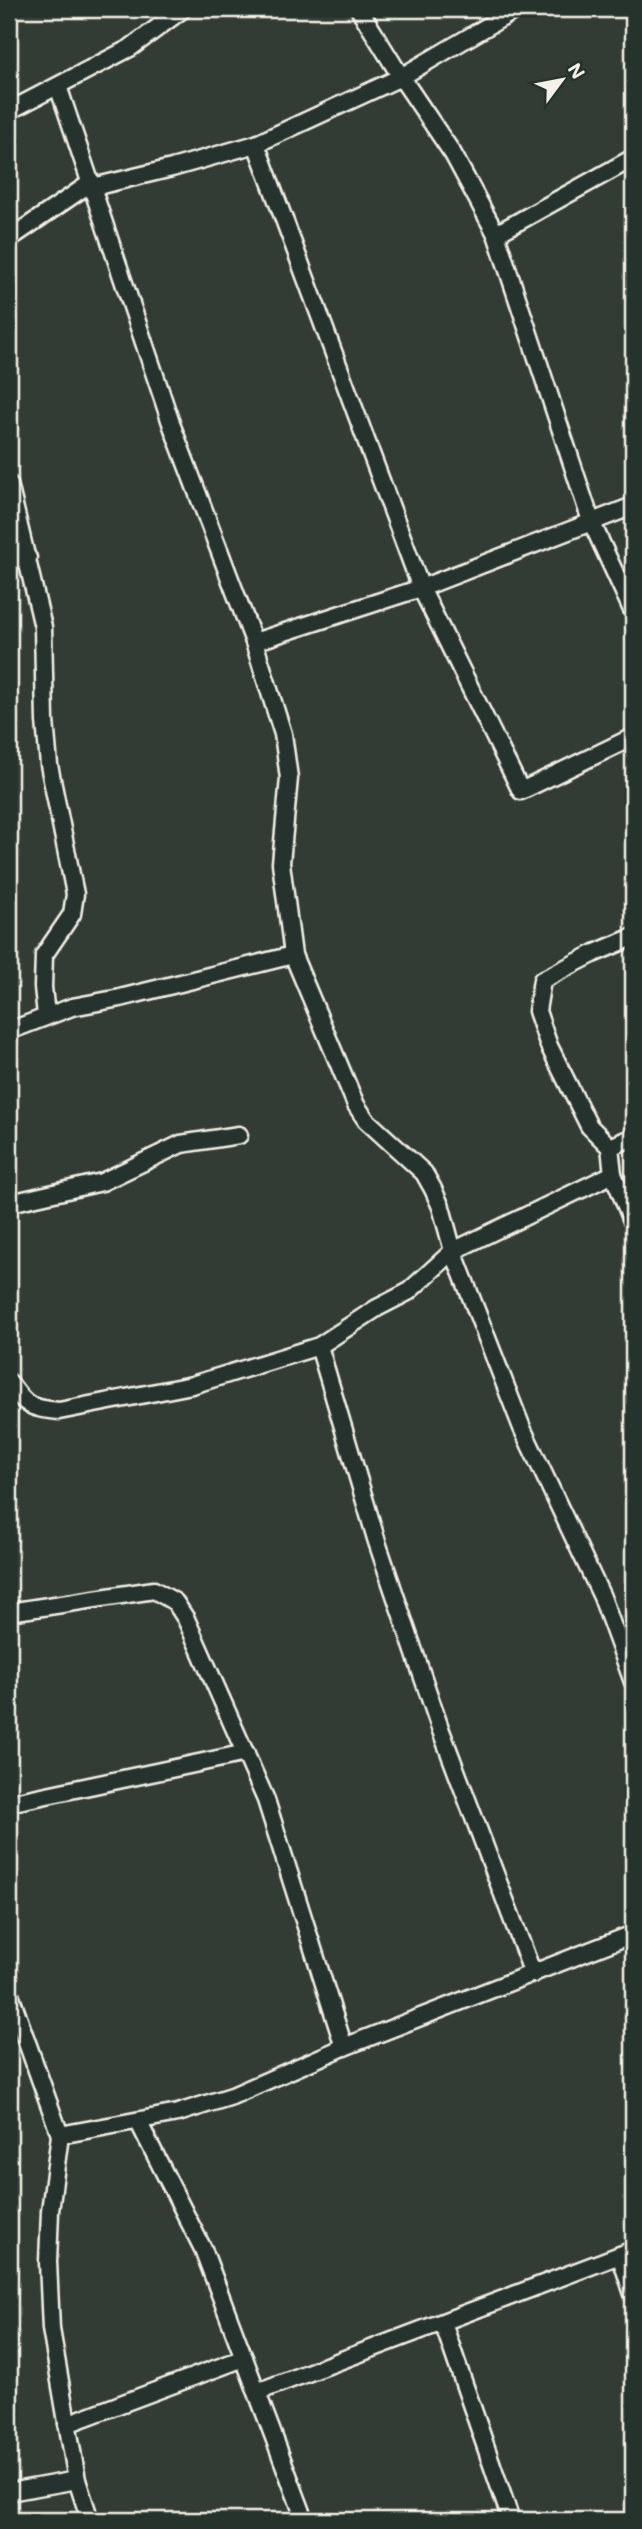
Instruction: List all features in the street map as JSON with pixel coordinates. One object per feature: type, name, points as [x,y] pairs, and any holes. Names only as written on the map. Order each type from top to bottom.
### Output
[{"type":"street","points":[[9,111],[130,48],[183,9]]},
{"type":"street","points":[[359,9],[453,154],[496,234],[591,521],[633,612]]},
{"type":"street","points":[[9,239],[92,185],[172,168],[256,144],[401,77],[517,9]]},
{"type":"street","points":[[58,86],[172,426],[254,642],[283,734],[289,778],[281,863],[293,955],[356,1105],[366,1120],[424,1173],[441,1207],[453,1251],[522,1428],[603,1597],[633,1682]]},
{"type":"street","points":[[256,144],[421,588],[521,792],[633,737]]},
{"type":"street","points":[[496,234],[633,158]]},
{"type":"street","points":[[9,484],[43,627],[49,765],[75,894],[72,914],[44,955],[46,1015]]},
{"type":"street","points":[[254,642],[421,588],[633,506]]},
{"type":"street","points":[[9,559],[28,558]]},
{"type":"street","points":[[633,937],[542,980],[537,1011],[549,1046],[589,1126],[610,1147],[613,1174],[633,1223]]},
{"type":"street","points":[[9,1031],[72,1007],[120,998],[293,955]]},
{"type":"street","points":[[9,1202],[102,1182],[181,1144],[239,1135]]},
{"type":"street","points":[[610,1147],[633,1137]]},
{"type":"street","points":[[9,1382],[23,1403],[39,1409],[59,1410],[192,1385],[319,1346],[377,1308],[408,1292],[453,1251],[613,1174]]},
{"type":"street","points":[[319,1346],[377,1542],[436,1716],[533,1974]]},
{"type":"street","points":[[9,1612],[154,1591],[175,1602],[186,1619],[267,1800],[344,2048]]},
{"type":"street","points":[[9,1803],[246,1753]]},
{"type":"street","points":[[60,2135],[178,2113],[232,2095],[633,1934]]},
{"type":"street","points":[[9,1992],[60,2135],[50,2211],[48,2262],[51,2329],[77,2480],[90,2520]]},
{"type":"street","points":[[138,2121],[203,2249],[305,2520]]},
{"type":"street","points":[[257,2392],[627,2253],[633,2294]]},
{"type":"street","points":[[443,2323],[511,2520]]},
{"type":"street","points":[[67,2424],[244,2358]]},
{"type":"street","points":[[9,2492],[77,2480]]}]
